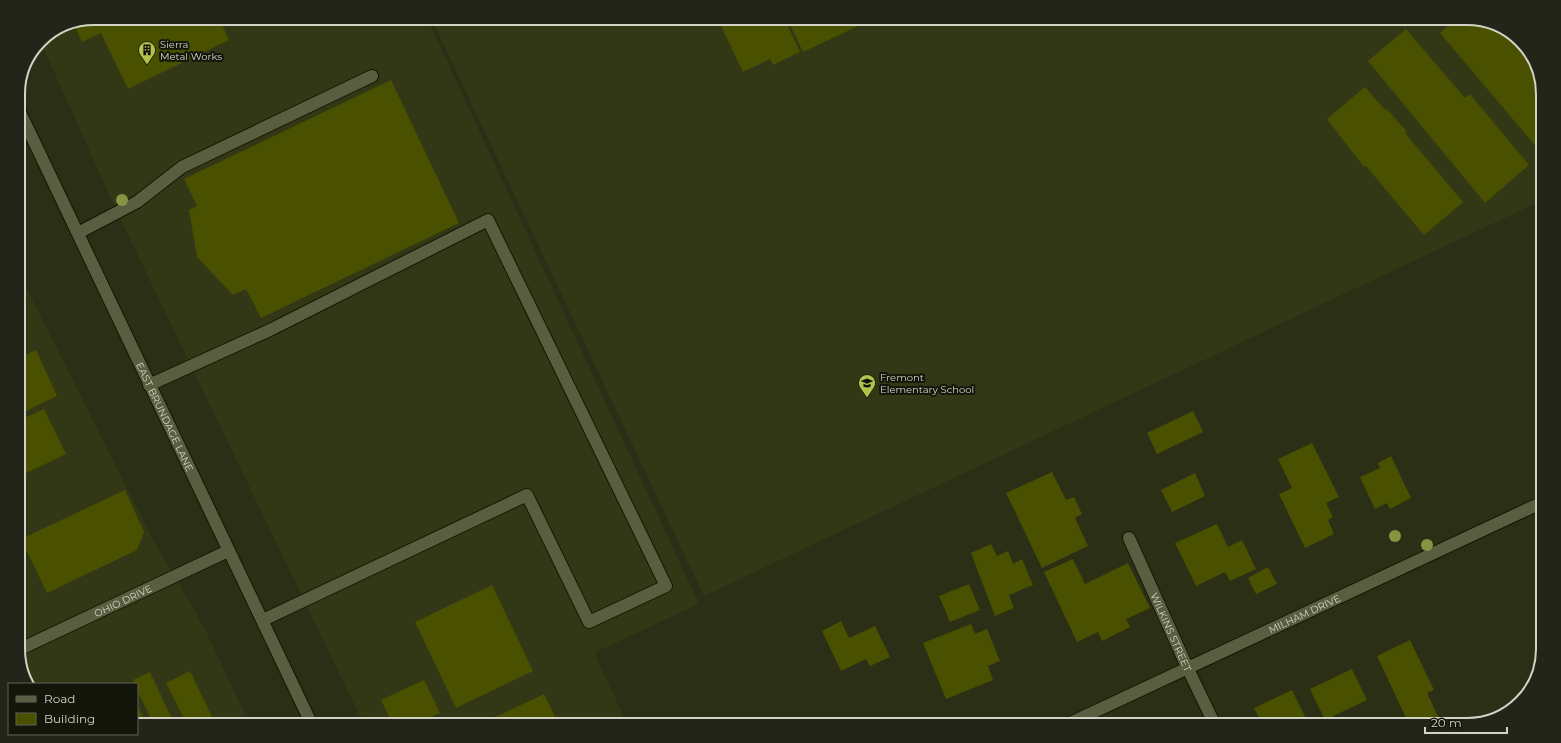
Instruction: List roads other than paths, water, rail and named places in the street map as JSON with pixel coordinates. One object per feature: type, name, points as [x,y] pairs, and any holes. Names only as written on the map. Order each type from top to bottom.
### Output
[{"type":"street","points":[[78,233],[137,202],[182,167],[372,76]]},
{"type":"street","name":"EAST BRUNDAGE LANE","points":[[25,123],[309,718]]},
{"type":"street","points":[[149,385],[270,330],[488,220],[666,586],[589,622],[527,495],[263,620]]},
{"type":"street","name":"MILHAM DRIVE","points":[[1081,718],[1536,505]]},
{"type":"street","name":"WILKINS STREET","points":[[1129,538],[1212,718]]},
{"type":"street","name":"OHIO DRIVE","points":[[25,647],[228,551]]},
{"type":"place","name":"Sierra Metal Works","points":[[147,65]]},
{"type":"place","name":"Fremont Elementary School","points":[[867,398]]}]
